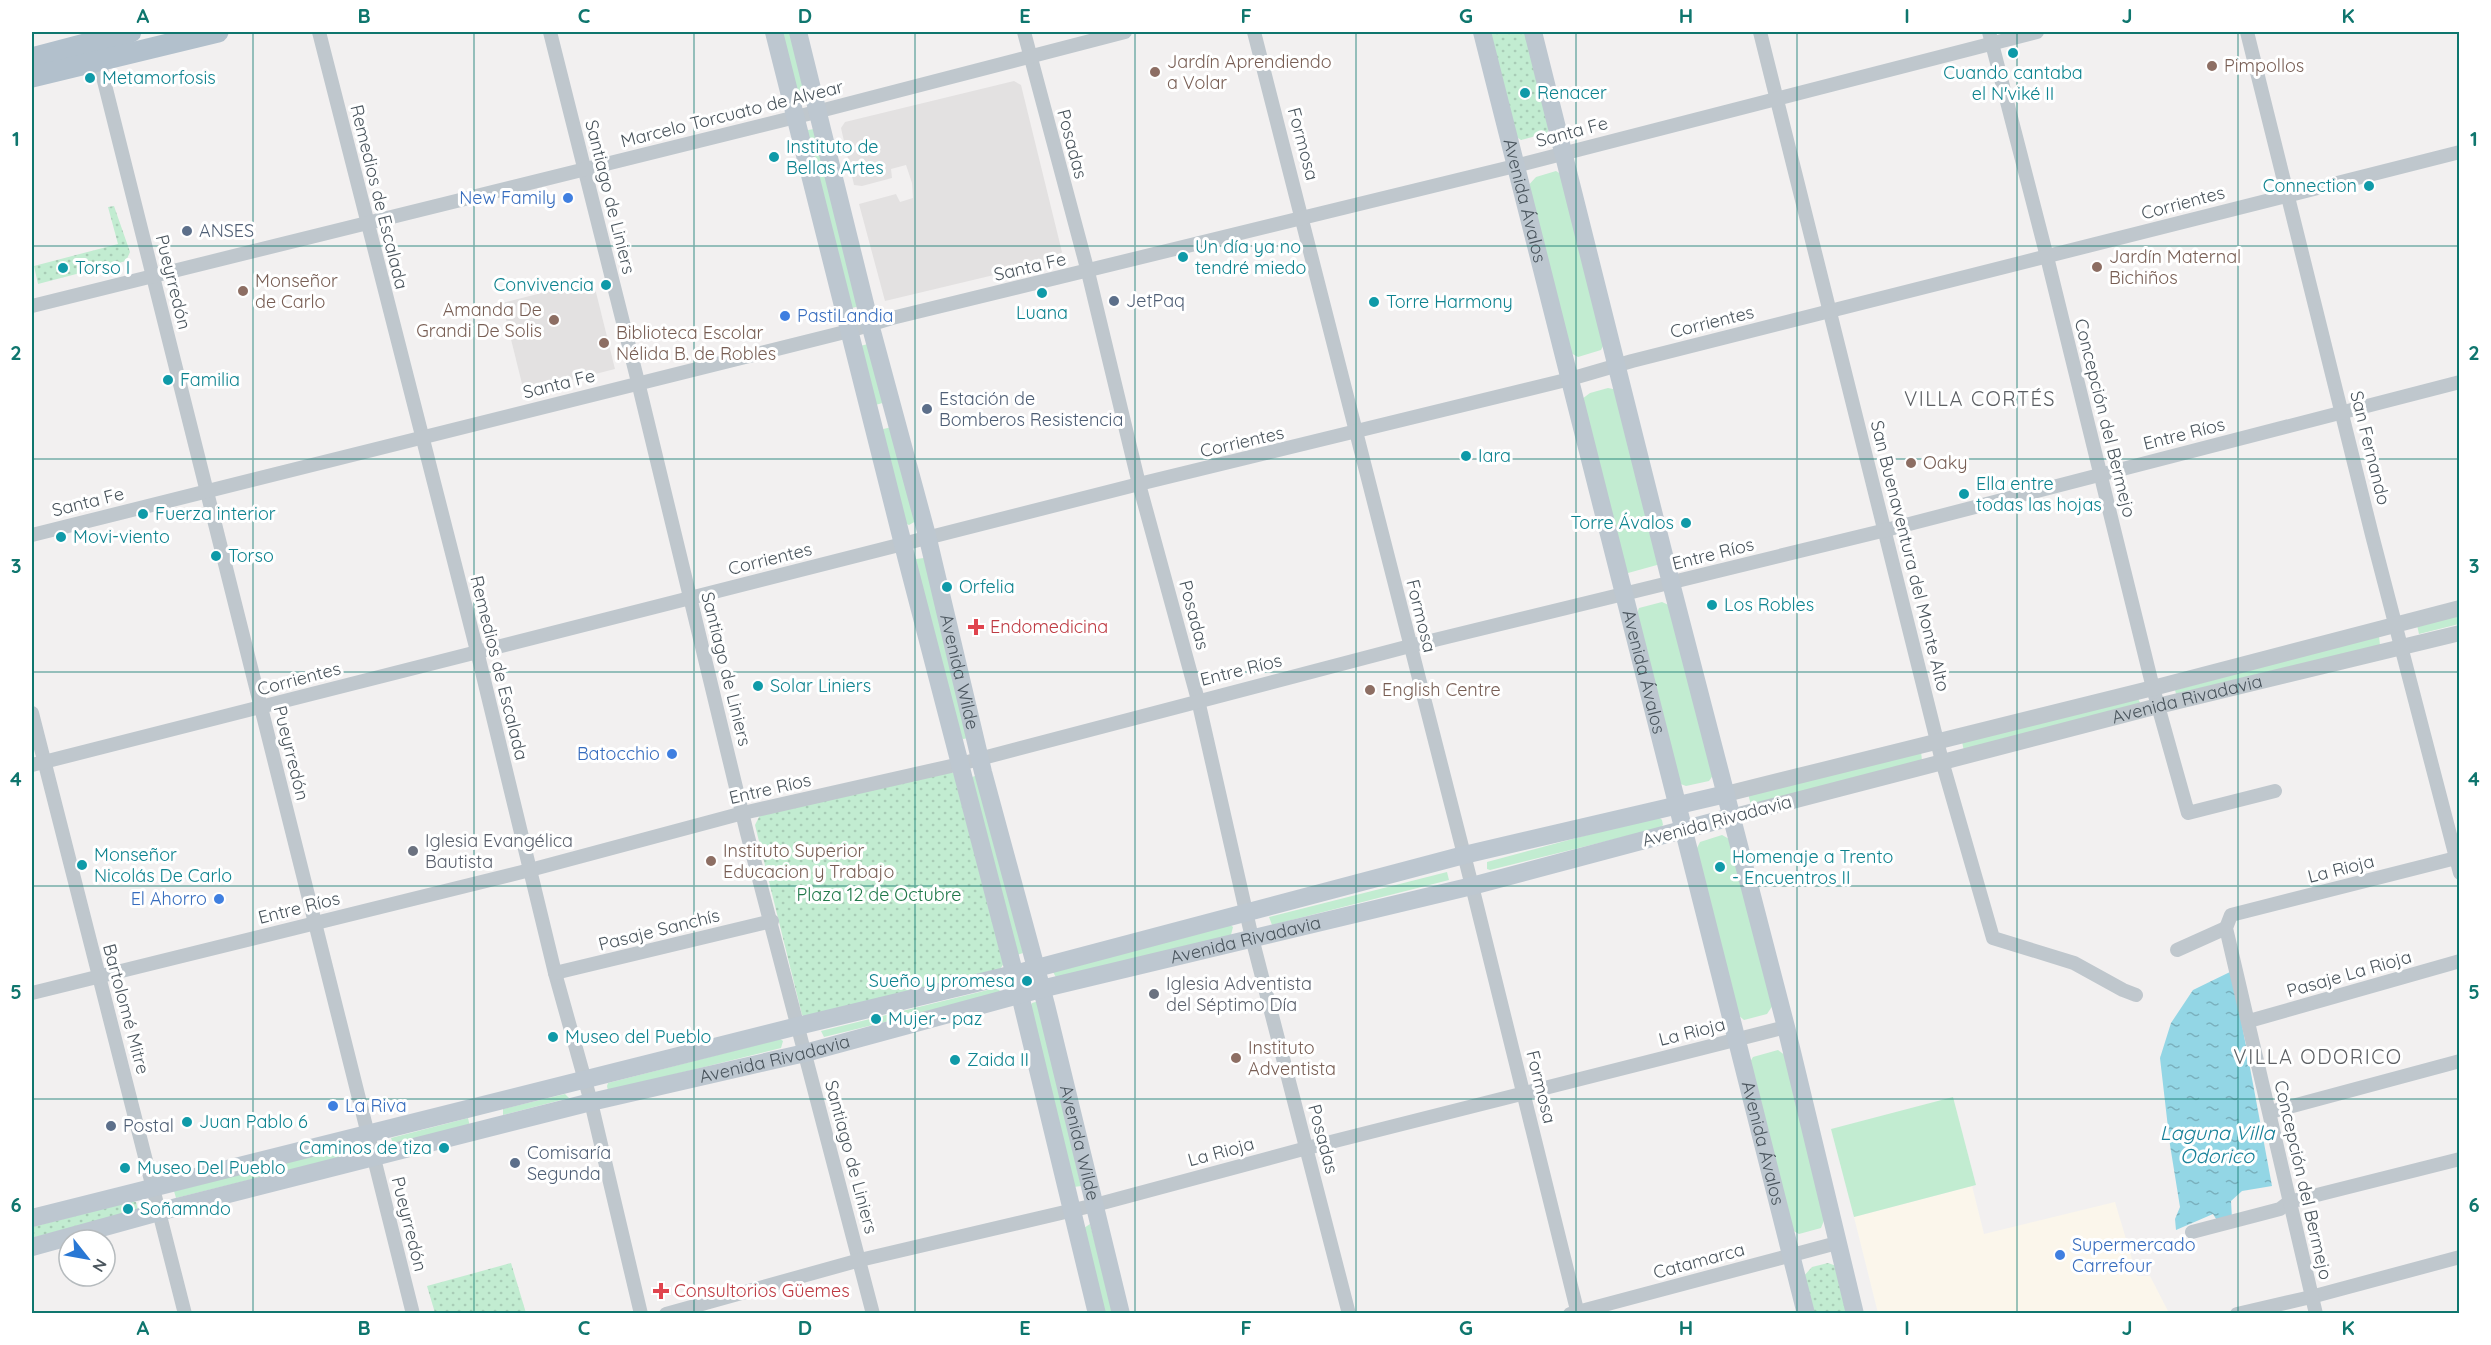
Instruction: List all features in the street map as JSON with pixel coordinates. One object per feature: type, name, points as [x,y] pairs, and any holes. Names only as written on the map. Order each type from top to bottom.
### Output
[{"type":"main road","points":[[32,58],[95,44],[131,32]]},
{"type":"main road","points":[[32,77],[95,44],[218,32]]},
{"type":"main road","name":"Avenida Wilde","points":[[774,32],[903,545],[1020,995],[1097,1314]]},
{"type":"main road","name":"Avenida Wilde","points":[[798,32],[870,324],[928,539],[980,758],[1036,968],[1121,1314]]},
{"type":"main road","name":"Avenida Ávalos","points":[[1482,32],[1806,1314]]},
{"type":"main road","points":[[1533,32],[1671,583],[1786,1027],[1855,1314]]},
{"type":"main road","name":"Avenida Rivadavia","points":[[32,1218],[1014,974],[1464,855],[1726,794]]},
{"type":"main road","name":"Avenida Rivadavia","points":[[32,1246],[591,1102],[805,1053],[1041,989],[1472,886],[1731,817]]},
{"type":"main road","points":[[483,1106],[488,1129]]},
{"type":"street","name":"Remedios de Escalada","points":[[319,32],[477,651],[555,973],[591,1102],[641,1314]]},
{"type":"street","name":"Santiago de Liniers","points":[[549,32],[638,382],[743,813],[873,1314]]},
{"type":"street","name":"Posadas","points":[[1024,32],[1198,700],[1252,938],[1349,1314]]},
{"type":"street","name":"Marcelo Torcuato de Alvear","points":[[32,306],[816,112],[1125,32]]},
{"type":"street","name":"Formosa","points":[[1254,32],[1524,1093],[1575,1313]]},
{"type":"street","name":"San Buenaventura del Monte Alto","points":[[1760,32],[1942,761],[1993,938],[2074,963],[2136,995]]},
{"type":"street","name":"Santa Fe","points":[[32,535],[638,382],[849,332],[870,324],[1515,166],[1778,98],[1991,37],[2037,32]]},
{"type":"street","name":"San Fernando","points":[[2247,32],[2372,536],[2397,624],[2460,873]]},
{"type":"street","name":"Concepción del Bermejo","points":[[1991,37],[2157,706],[2188,813],[2275,791]]},
{"type":"street","name":"Pueyrredón","points":[[95,44],[413,1314]]},
{"type":"street","name":"Corrientes","points":[[38,764],[690,597],[1140,484],[1355,433],[2460,152]]},
{"type":"street","name":"Entre Ríos","points":[[32,993],[530,870],[743,813],[960,764],[1410,646],[1886,530],[2460,382]]},
{"type":"street","name":"Avenida Rivadavia","points":[[1726,794],[2153,688],[2460,608]]},
{"type":"street","name":"Avenida Rivadavia","points":[[1731,817],[2157,706],[2460,633]]},
{"type":"street","name":"Bartolomé Mitre","points":[[32,713],[38,764],[98,976],[185,1314]]},
{"type":"street","name":"La Rioja","points":[[2177,950],[2228,921],[2458,858]]},
{"type":"street","name":"Pasaje Sanchís","points":[[555,973],[772,921]]},
{"type":"street","name":"Concepción del Bermejo","points":[[2228,921],[2289,1202],[2316,1314]]},
{"type":"street","name":"Pasaje La Rioja","points":[[2249,1021],[2460,962]]},
{"type":"street","name":"La Rioja","points":[[666,1314],[860,1260],[1095,1205],[1307,1148],[1786,1027]]},
{"type":"street","points":[[2270,1112],[2460,1061]]},
{"type":"street","points":[[2192,1232],[2280,1209],[2289,1202],[2460,1158]]},
{"type":"street","name":"Catamarca","points":[[1575,1313],[1837,1243]]},
{"type":"street","points":[[2237,1314],[2311,1297],[2460,1257]]},
{"type":"shaded area","points":[[1014,81],[1021,85],[1062,252],[1057,260],[885,301],[859,204],[896,194],[900,202],[913,198],[912,183],[906,165],[891,169],[892,178],[862,186],[854,185],[841,128],[845,122]]},
{"type":"shaded area","name":"Amanda De Grandi De Solis","points":[[593,280],[615,369],[524,392],[502,303]]},
{"type":"shaded area","points":[[1972,1186],[1984,1234],[2115,1202],[2137,1276],[2150,1276],[2169,1313],[1878,1313],[1854,1217]]},
{"type":"green space","points":[[780,32],[793,32],[806,91],[800,94],[795,91]]},
{"type":"green space","points":[[1488,32],[1527,32],[1551,124],[1547,133],[1521,140],[1512,134]]},
{"type":"green space","points":[[814,129],[860,306],[852,308],[805,134],[808,130]]},
{"type":"green space","points":[[1556,171],[1564,176],[1606,340],[1601,350],[1578,357],[1569,352],[1527,187],[1536,177]]},
{"type":"green space","points":[[114,206],[130,252],[126,261],[38,284],[34,266],[118,244],[108,207]]},
{"type":"green space","points":[[868,344],[886,402],[872,406],[860,346]]},
{"type":"green space","points":[[1608,388],[1618,390],[1658,558],[1657,565],[1628,573],[1622,567],[1582,399],[1590,393]]},
{"type":"green space","points":[[896,426],[916,521],[909,525],[903,522],[879,430]]},
{"type":"green space","points":[[924,558],[969,738],[960,737],[915,562],[916,559]]},
{"type":"green space","points":[[1662,602],[1671,606],[1714,774],[1709,781],[1686,786],[1678,783],[1635,619],[1639,608]]},
{"type":"green space","points":[[2459,615],[2459,624],[2419,634],[2417,625]]},
{"type":"green space","points":[[2379,636],[2380,645],[2176,694],[2175,690]]},
{"type":"green space","points":[[2138,698],[2140,703],[1964,751],[1962,742]]},
{"type":"green space","points":[[1921,751],[1922,761],[1751,806],[1748,793]]},
{"type":"green space","name":"Plaza 12 de Octubre","points":[[951,772],[958,776],[1004,963],[999,971],[809,1019],[802,1015],[755,825],[760,815]]},
{"type":"green space","points":[[978,775],[1023,953],[1017,955],[972,777]]},
{"type":"green space","points":[[1658,816],[1663,825],[1660,828],[1487,869],[1487,862]]},
{"type":"green space","points":[[1722,835],[1731,840],[1773,1005],[1767,1014],[1744,1020],[1736,1013],[1695,852],[1700,842]]},
{"type":"green space","points":[[1447,872],[1449,880],[1272,925],[1269,917]]},
{"type":"green space","points":[[1229,924],[1233,927],[1231,935],[1057,979],[1053,972]]},
{"type":"green space","points":[[1000,987],[999,994],[824,1037],[821,1031]]},
{"type":"green space","points":[[1039,1001],[1081,1186],[1074,1187],[1030,1007],[1032,1003]]},
{"type":"green space","points":[[780,1039],[783,1041],[781,1048],[608,1091],[608,1083]]},
{"type":"green space","points":[[1778,1050],[1786,1056],[1825,1218],[1821,1228],[1799,1234],[1790,1229],[1750,1062],[1753,1057]]},
{"type":"green space","points":[[565,1094],[569,1098],[503,1115],[503,1109]]},
{"type":"green space","points":[[1953,1097],[1976,1185],[1854,1217],[1831,1129]]},
{"type":"green space","points":[[468,1118],[470,1127],[393,1144],[391,1138]]},
{"type":"green space","points":[[350,1147],[355,1154],[176,1198],[174,1191]]},
{"type":"green space","points":[[133,1201],[136,1202],[138,1210],[70,1228],[57,1228],[57,1231],[32,1238],[32,1227]]},
{"type":"green space","points":[[1090,1224],[1114,1313],[1104,1313],[1084,1228]]},
{"type":"green space","points":[[511,1263],[526,1313],[435,1313],[427,1286]]},
{"type":"green space","points":[[1828,1263],[1839,1267],[1851,1313],[1812,1313],[1803,1277],[1812,1267]]},
{"type":"water","name":"Laguna Villa Odorico","points":[[2232,971],[2272,1186],[2242,1191],[2231,1201],[2232,1219],[2218,1222],[2213,1214],[2176,1230],[2175,1219],[2180,1207],[2160,1058],[2171,1023],[2193,990]]},
{"type":"place","name":"Cuando cantaba el N'viké II","points":[[2013,53]]},
{"type":"place","name":"Pimpollos","points":[[2212,66]]},
{"type":"place","name":"Jardín Aprendiendo a Volar","points":[[1155,72]]},
{"type":"place","name":"Metamorfosis","points":[[90,78]]},
{"type":"place","name":"Renacer","points":[[1525,93]]},
{"type":"place","name":"Instituto de Bellas Artes","points":[[774,157]]},
{"type":"place","name":"Connection","points":[[2369,186]]},
{"type":"place","name":"New Family","points":[[568,198]]},
{"type":"place","name":"ANSES","points":[[187,231]]},
{"type":"place","name":"Un día ya no tendré miedo","points":[[1183,257]]},
{"type":"place","name":"Jardín Maternal Bichiños","points":[[2097,267]]},
{"type":"place","name":"Torso I","points":[[63,268]]},
{"type":"place","name":"Convivencia","points":[[606,285]]},
{"type":"place","name":"Monseñor de Carlo","points":[[243,291]]},
{"type":"place","name":"Luana","points":[[1042,293]]},
{"type":"place","name":"JetPaq","points":[[1114,301]]},
{"type":"place","name":"Torre Harmony","points":[[1374,302]]},
{"type":"place","name":"PastiLandia","points":[[785,316]]},
{"type":"place","name":"Amanda De Grandi De Solis","points":[[554,320]]},
{"type":"place","name":"Biblioteca Escolar Nélida B. de Robles","points":[[604,343]]},
{"type":"place","name":"Familia","points":[[168,380]]},
{"type":"place","name":"Estación de Bomberos Resistencia","points":[[927,409]]},
{"type":"place","name":"Iara","points":[[1466,456]]},
{"type":"place","name":"Oaky","points":[[1911,463]]},
{"type":"place","name":"Ella entre todas las hojas","points":[[1964,494]]},
{"type":"place","name":"Fuerza interior","points":[[143,514]]},
{"type":"place","name":"Torre Ávalos","points":[[1686,523]]},
{"type":"place","name":"Movi-viento","points":[[61,537]]},
{"type":"place","name":"Torso","points":[[216,556]]},
{"type":"place","name":"Orfelia","points":[[947,587]]},
{"type":"place","name":"Los Robles","points":[[1712,605]]},
{"type":"place","name":"Endomedicina","points":[[976,627]]},
{"type":"place","name":"Solar Liniers","points":[[758,686]]},
{"type":"place","name":"English Centre","points":[[1370,690]]},
{"type":"place","name":"Batocchio","points":[[672,754]]},
{"type":"place","name":"Iglesia Evangélica Bautista","points":[[413,851]]},
{"type":"place","name":"Instituto Superior Educacion y Trabajo","points":[[711,861]]},
{"type":"place","name":"Monseñor Nicolás De Carlo","points":[[82,865]]},
{"type":"place","name":"Homenaje a Trento - Encuentros II","points":[[1720,867]]},
{"type":"place","name":"El Ahorro","points":[[219,899]]},
{"type":"place","name":"Sueño y promesa","points":[[1027,981]]},
{"type":"place","name":"Iglesia Adventista del Séptimo Día","points":[[1154,994]]},
{"type":"place","name":"Mujer - paz","points":[[876,1019]]},
{"type":"place","name":"Museo del Pueblo","points":[[553,1037]]},
{"type":"place","name":"Instituto Adventista","points":[[1236,1058]]},
{"type":"place","name":"Zaida II","points":[[955,1060]]},
{"type":"place","name":"La Riva","points":[[333,1106]]},
{"type":"place","name":"Juan Pablo 6","points":[[187,1122]]},
{"type":"place","name":"Postal","points":[[111,1126]]},
{"type":"place","name":"Caminos de tiza","points":[[444,1148]]},
{"type":"place","name":"Comisaría Segunda","points":[[515,1163]]},
{"type":"place","name":"Museo Del Pueblo","points":[[125,1168]]},
{"type":"place","name":"Soñamndo","points":[[128,1209]]},
{"type":"place","name":"Supermercado Carrefour","points":[[2060,1255]]},
{"type":"place","name":"Consultorios Güemes","points":[[661,1291]]},
{"type":"district","name":"VILLA CORTÉS","points":[[1980,399]]},
{"type":"district","name":"VILLA ODORICO","points":[[2318,1057]]}]
